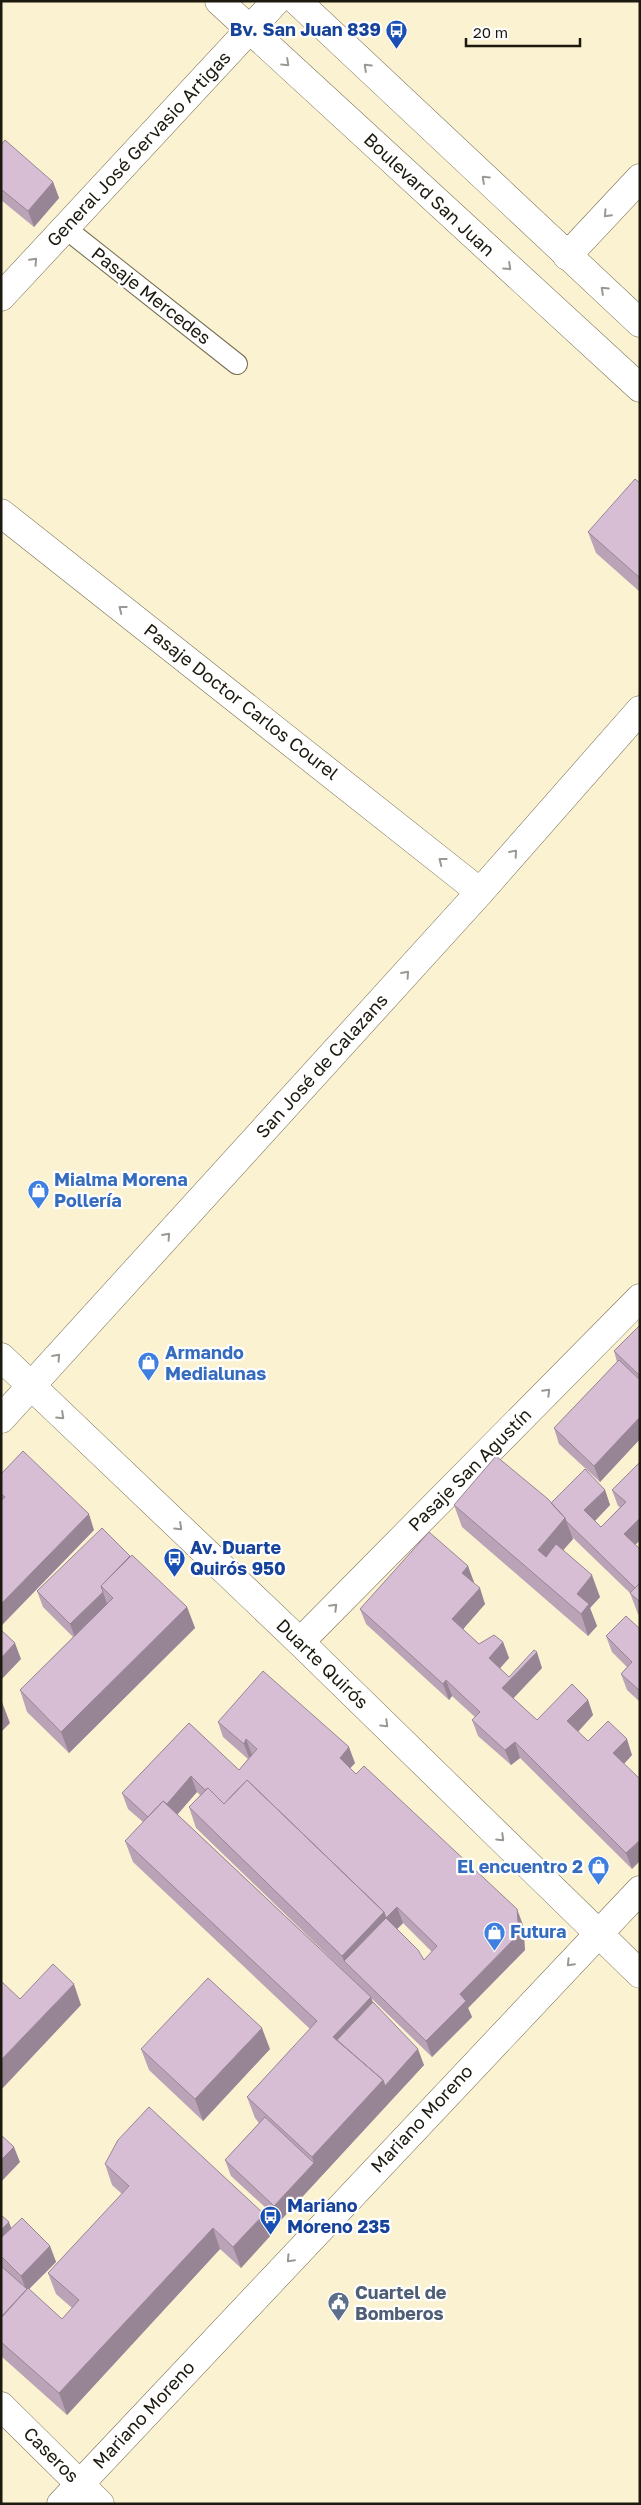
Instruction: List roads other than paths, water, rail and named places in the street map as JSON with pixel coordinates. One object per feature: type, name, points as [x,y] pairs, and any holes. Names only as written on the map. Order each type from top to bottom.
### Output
[{"type":"street","name":"Boulevard San Juan","points":[[219,1],[640,388]]},
{"type":"street","name":"General José Gervasio Artigas","points":[[1,297],[276,1]]},
{"type":"street","points":[[297,1],[640,323]]},
{"type":"street","points":[[567,256],[640,178]]},
{"type":"street","name":"Pasaje Doctor Carlos Courel","points":[[1,513],[480,892]]},
{"type":"street","name":"San José de Calazans","points":[[1,1419],[480,892],[640,710]]},
{"type":"street","name":"Pasaje San Agustín","points":[[300,1642],[640,1298]]},
{"type":"street","name":"Duarte Quirós","points":[[1,1357],[300,1642],[640,1974]]},
{"type":"street","name":"Mariano Moreno","points":[[62,2504],[640,1890]]},
{"type":"street","name":"Caseros","points":[[1,2406],[100,2504]]},
{"type":"lane","name":"Pasaje Mercedes","points":[[65,228],[237,364]]},
{"type":"place","name":"Bv. San Juan 839","points":[[397,49]]},
{"type":"place","name":"Mialma Morena Pollería","points":[[38,1209]]},
{"type":"place","name":"Armando Medialunas","points":[[149,1382]]},
{"type":"place","name":"Av. Duarte Quirós 950","points":[[174,1577]]},
{"type":"place","name":"El encuentro 2","points":[[599,1886]]},
{"type":"place","name":"Futura","points":[[494,1951]]},
{"type":"place","name":"Mariano Moreno 235","points":[[271,2235]]},
{"type":"place","name":"Cuartel de Bomberos","points":[[339,2322]]}]
